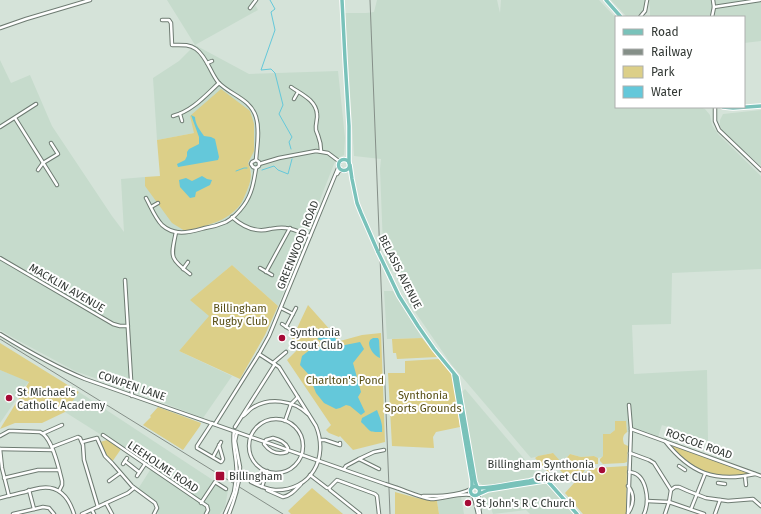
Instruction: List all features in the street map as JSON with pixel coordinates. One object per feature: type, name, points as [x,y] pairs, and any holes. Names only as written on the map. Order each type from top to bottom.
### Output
[{"type":"main road","name":"BELASIS AVENUE","points":[[342,0],[350,164],[357,203],[399,296],[434,349],[457,377],[462,409]]},
{"type":"main road","points":[[606,0],[620,16]]},
{"type":"main road","points":[[745,107],[761,106]]},
{"type":"main road","points":[[342,161],[346,160],[350,164],[349,168],[342,170],[339,166],[342,161],[347,157],[349,149]]},
{"type":"main road","name":"BELASIS AVENUE","points":[[344,170],[352,179]]},
{"type":"main road","points":[[454,373],[475,481],[480,491],[479,494]]},
{"type":"main road","points":[[462,409],[472,481],[470,491],[472,495],[476,496],[484,491],[547,481]]},
{"type":"main road","points":[[471,488],[504,485],[542,477],[577,514]]},
{"type":"street","points":[[0,28],[90,0]]},
{"type":"street","points":[[250,8],[256,0]]},
{"type":"street","points":[[641,16],[645,10],[647,0]]},
{"type":"street","points":[[712,16],[714,7],[713,0]]},
{"type":"street","points":[[714,7],[760,0]]},
{"type":"street","points":[[162,20],[169,20],[171,23],[172,45],[190,46],[197,50],[202,55],[212,74],[219,83],[243,99],[251,108],[256,117],[258,128],[256,160],[260,164]]},
{"type":"street","points":[[207,63],[212,61]]},
{"type":"street","points":[[172,116],[180,114],[195,106],[219,83]]},
{"type":"street","points":[[291,87],[310,99],[314,104],[317,114],[316,126],[321,143],[321,151]]},
{"type":"street","points":[[294,100],[298,92]]},
{"type":"street","points":[[1,126],[36,104]]},
{"type":"street","points":[[715,108],[715,121],[719,130],[761,170]]},
{"type":"street","points":[[180,114],[182,121]]},
{"type":"street","points":[[15,118],[57,185]]},
{"type":"street","points":[[38,170],[43,163],[58,154],[51,143]]},
{"type":"street","points":[[146,198],[158,221],[162,225],[172,231],[188,232],[223,223],[241,209],[248,199],[254,183],[256,168],[260,164],[312,151],[328,153],[342,161]]},
{"type":"street","points":[[256,160],[254,160],[251,164],[256,168]]},
{"type":"street","name":"GREENWOOD ROAD","points":[[213,457],[197,448],[197,446],[259,354],[269,336],[339,166]]},
{"type":"street","points":[[335,175],[339,171],[344,170]]},
{"type":"street","points":[[151,207],[158,203]]},
{"type":"street","points":[[232,217],[243,226],[254,230],[261,231],[280,227],[290,228],[310,236]]},
{"type":"street","points":[[266,272],[290,228]]},
{"type":"street","points":[[176,232],[173,256],[177,264],[190,274]]},
{"type":"street","name":"MACKLIN AVENUE","points":[[0,258],[113,324],[128,326]]},
{"type":"street","points":[[183,269],[188,262]]},
{"type":"street","points":[[260,268],[272,275]]},
{"type":"street","points":[[125,280],[132,396]]},
{"type":"street","points":[[281,308],[293,314]]},
{"type":"street","points":[[286,327],[296,308]]},
{"type":"street","points":[[282,324],[291,330]]},
{"type":"street","name":"COWPEN LANE","points":[[0,334],[85,379],[385,484],[422,496],[472,495]]},
{"type":"street","points":[[236,427],[274,363],[286,352]]},
{"type":"street","points":[[251,482],[285,497],[289,495],[314,470],[321,452],[320,440],[316,426],[311,417],[279,367],[259,354]]},
{"type":"street","points":[[285,421],[291,404],[298,397]]},
{"type":"street","points":[[243,416],[252,408],[266,402],[274,401],[291,404],[304,411],[311,417]]},
{"type":"street","points":[[628,514],[631,428],[629,405]]},
{"type":"street","points":[[276,419],[285,421],[294,426],[301,435],[303,445],[301,454],[298,462],[289,469],[277,472],[268,471],[261,468],[253,459],[249,447],[251,437],[255,430],[264,422],[276,419]]},
{"type":"street","points":[[0,436],[9,431],[44,433],[62,425]]},
{"type":"street","name":"ROSCOE ROAD","points":[[631,428],[761,476]]},
{"type":"street","points":[[228,514],[233,503],[240,467],[235,441],[236,431]]},
{"type":"street","points":[[44,433],[52,448],[59,470],[62,482],[59,491]]},
{"type":"street","name":"LEEHOLME ROAD","points":[[103,435],[208,507],[206,514]]},
{"type":"street","points":[[9,496],[1,468],[0,449],[52,448],[78,437],[82,442],[84,460],[98,507]]},
{"type":"street","points":[[82,442],[97,438],[105,456],[120,473],[134,488],[155,503],[157,508],[154,514]]},
{"type":"street","name":"COWPEN LANE","points":[[265,442],[269,439],[279,439],[287,445],[288,450]]},
{"type":"street","points":[[320,440],[340,445],[340,443]]},
{"type":"street","points":[[665,441],[685,463],[704,474],[731,478],[755,474]]},
{"type":"street","points":[[220,445],[223,460],[221,462],[213,457],[220,445],[222,442]]},
{"type":"street","name":"COWPEN LANE","points":[[265,442],[264,444],[267,448],[276,453],[283,453],[287,452],[288,450]]},
{"type":"street","points":[[344,469],[346,466],[359,459],[374,452],[384,450]]},
{"type":"street","points":[[630,453],[654,463],[671,490],[665,514]]},
{"type":"street","points":[[359,459],[378,469]]},
{"type":"street","points":[[123,464],[126,460],[140,472]]},
{"type":"street","points":[[685,463],[680,467],[685,470]]},
{"type":"street","points":[[136,476],[145,464]]},
{"type":"street","points":[[4,478],[38,470],[59,470]]},
{"type":"street","points":[[262,487],[268,471]]},
{"type":"street","points":[[629,472],[634,473],[640,478],[646,489],[647,501],[644,514]]},
{"type":"street","points":[[109,482],[120,473]]},
{"type":"street","points":[[691,509],[704,474]]},
{"type":"street","points":[[310,475],[329,488],[360,514]]},
{"type":"street","points":[[745,476],[747,483]]},
{"type":"street","points":[[718,483],[724,483],[722,477]]},
{"type":"street","points":[[262,487],[275,490],[285,489],[305,480]]},
{"type":"street","points":[[329,488],[337,480],[375,494],[377,496],[379,514]]},
{"type":"street","points":[[201,502],[215,482],[226,489]]},
{"type":"street","points":[[628,486],[632,492],[633,501],[632,507],[628,514]]},
{"type":"street","points":[[671,490],[675,487],[679,487],[696,495],[720,500],[753,499],[761,506]]},
{"type":"street","points":[[0,498],[29,490],[43,488],[53,489],[63,494],[69,502],[74,514]]},
{"type":"street","points":[[82,514],[128,493],[134,488]]},
{"type":"street","name":"COWPEN LANE","points":[[446,496],[465,492],[471,488]]},
{"type":"street","points":[[29,490],[34,509]]},
{"type":"street","points":[[225,514],[235,492]]},
{"type":"street","points":[[479,494],[479,514]]},
{"type":"street","points":[[472,495],[476,501],[479,514]]},
{"type":"street","points":[[715,514],[720,500]]},
{"type":"street","points":[[647,501],[669,502],[704,514]]},
{"type":"street","points":[[106,503],[112,514]]},
{"type":"street","points":[[13,514],[42,507],[46,507],[54,514]]},
{"type":"street","points":[[92,510],[94,514]]},
{"type":"shaded area","points":[[167,0],[252,0],[258,10],[195,45]]},
{"type":"shaded area","points":[[377,0],[497,0],[500,13],[501,0],[599,0],[615,17],[615,108],[705,109],[710,115],[712,125],[718,134],[761,176],[761,269],[672,273],[671,324],[632,325],[634,374],[707,370],[708,441],[662,425],[658,437],[647,432],[646,436],[633,432],[627,432],[626,421],[615,422],[615,430],[610,434],[603,434],[602,457],[581,457],[570,454],[562,464],[552,453],[531,458],[451,364],[411,308],[393,270],[390,271],[385,260],[383,246],[380,169],[381,159],[354,156],[345,13],[374,12]]},
{"type":"shaded area","points":[[611,0],[645,0],[642,12],[637,16],[626,16]]},
{"type":"shaded area","points":[[649,0],[761,0],[761,41],[745,43],[745,16],[650,16]]},
{"type":"shaded area","points":[[195,45],[249,74],[338,71],[345,138],[344,155],[336,159],[278,306],[232,265],[191,300],[210,316],[179,351],[232,376],[203,418],[75,371],[0,330],[0,60],[11,83],[30,75],[52,126],[124,232],[121,179],[145,177],[145,186],[231,215],[241,204],[248,188],[252,174],[248,163],[250,159],[194,133],[157,140],[153,78],[179,61]]},
{"type":"shaded area","points":[[761,110],[761,166],[723,132],[720,126],[720,120],[723,114]]},
{"type":"shaded area","points":[[384,291],[393,291],[422,338],[387,339]]},
{"type":"shaded area","name":"St Michael's Catholic Academy","points":[[0,370],[29,381],[0,423]]},
{"type":"shaded area","points":[[465,389],[537,474],[535,477],[484,486],[477,481],[462,392]]},
{"type":"shaded area","points":[[79,392],[228,490],[225,507],[220,514],[158,514],[157,503],[138,489],[152,467],[65,412]]},
{"type":"shaded area","points":[[545,482],[575,514],[530,514],[526,510],[493,514],[491,508],[481,510],[480,499],[483,493]]},
{"type":"shaded area","points":[[461,497],[464,514],[439,514],[437,501]]},
{"type":"green space","points":[[221,89],[250,111],[254,124],[254,151],[248,163],[251,175],[250,181],[241,204],[229,216],[185,231],[172,223],[145,186],[145,177],[160,176],[157,140],[194,133],[190,116]]},
{"type":"green space","name":"Billingham Rugby Club","points":[[232,265],[278,306],[265,335],[240,379],[179,351],[209,316],[190,300]]},
{"type":"green space","name":"Charlton's Pond","points":[[308,305],[340,341],[362,335],[381,333],[385,442],[353,450],[340,436],[339,437],[329,433],[326,430],[331,425],[287,360],[299,348],[291,341]]},
{"type":"green space","points":[[422,338],[437,357],[397,359],[396,353],[393,353],[392,339]]},
{"type":"green space","points":[[0,343],[79,392],[65,412],[42,423],[15,423],[0,429],[29,382],[0,370]]},
{"type":"green space","name":"Synthonia Sports Grounds","points":[[439,359],[453,376],[460,427],[436,432],[433,437],[434,448],[392,446],[388,373],[405,373],[405,361]]},
{"type":"green space","points":[[158,407],[201,423],[183,450],[143,425]]},
{"type":"green space","points":[[615,421],[626,421],[627,432],[623,438],[624,444],[628,446],[627,462],[603,464],[600,459],[603,456],[603,434],[610,434],[615,430]]},
{"type":"green space","points":[[107,440],[121,449],[112,462],[106,455],[100,442]]},
{"type":"green space","points":[[668,443],[752,473],[729,477],[718,476],[701,471],[678,455]]},
{"type":"green space","points":[[553,453],[562,463],[570,454],[581,457],[594,456],[598,458],[598,464],[589,464],[578,480],[587,471],[595,468],[627,466],[626,514],[583,514],[565,493],[575,482],[570,476],[571,475],[569,473],[564,474],[559,469],[557,470],[555,468],[549,473],[535,458]]},
{"type":"green space","points":[[312,488],[343,514],[291,514],[288,511]]},
{"type":"green space","points":[[395,492],[417,498],[437,501],[439,514],[395,514]]},
{"type":"water","points":[[191,115],[195,117],[197,125],[204,136],[215,139],[219,157],[218,160],[178,167],[177,164],[185,160],[189,149],[199,144],[199,137]]},
{"type":"water","points":[[202,176],[212,180],[210,185],[196,192],[195,197],[190,198],[180,187],[179,180],[186,178],[192,181]]},
{"type":"water","name":"Charlton's Pond","points":[[326,332],[333,334],[340,346],[360,342],[364,349],[353,363],[361,392],[358,397],[365,412],[361,415],[350,406],[346,405],[336,409],[324,403],[316,393],[309,375],[300,365],[302,356],[311,349],[310,348],[312,345],[319,347],[323,345],[327,347],[329,345],[328,343],[317,339]]},
{"type":"water","points":[[373,338],[378,338],[379,340],[380,358],[372,352],[370,347],[370,340]]},
{"type":"water","name":"Charlton's Pond","points":[[377,410],[382,424],[382,432],[370,431],[361,422],[362,418]]},
{"type":"waterway","points":[[270,0],[275,9],[271,12],[275,30],[261,70],[271,69],[275,73],[283,105],[279,114],[292,137],[289,142],[291,149]]},
{"type":"waterway","points":[[262,170],[274,166],[278,170],[288,174],[292,159]]},
{"type":"waterway","points":[[236,171],[247,168]]},
{"type":"railway","points":[[370,0],[390,514]]},
{"type":"railway","points":[[0,339],[283,514]]},
{"type":"place","name":"Synthonia Scout Club","points":[[282,338]]},
{"type":"place","name":"St Michael's Catholic Academy","points":[[9,398]]},
{"type":"place","name":"Billingham Synthonia Cricket Club","points":[[602,470]]},
{"type":"place","name":"Billingham","points":[[220,476]]},
{"type":"place","name":"St John's R C Church","points":[[468,503]]}]
